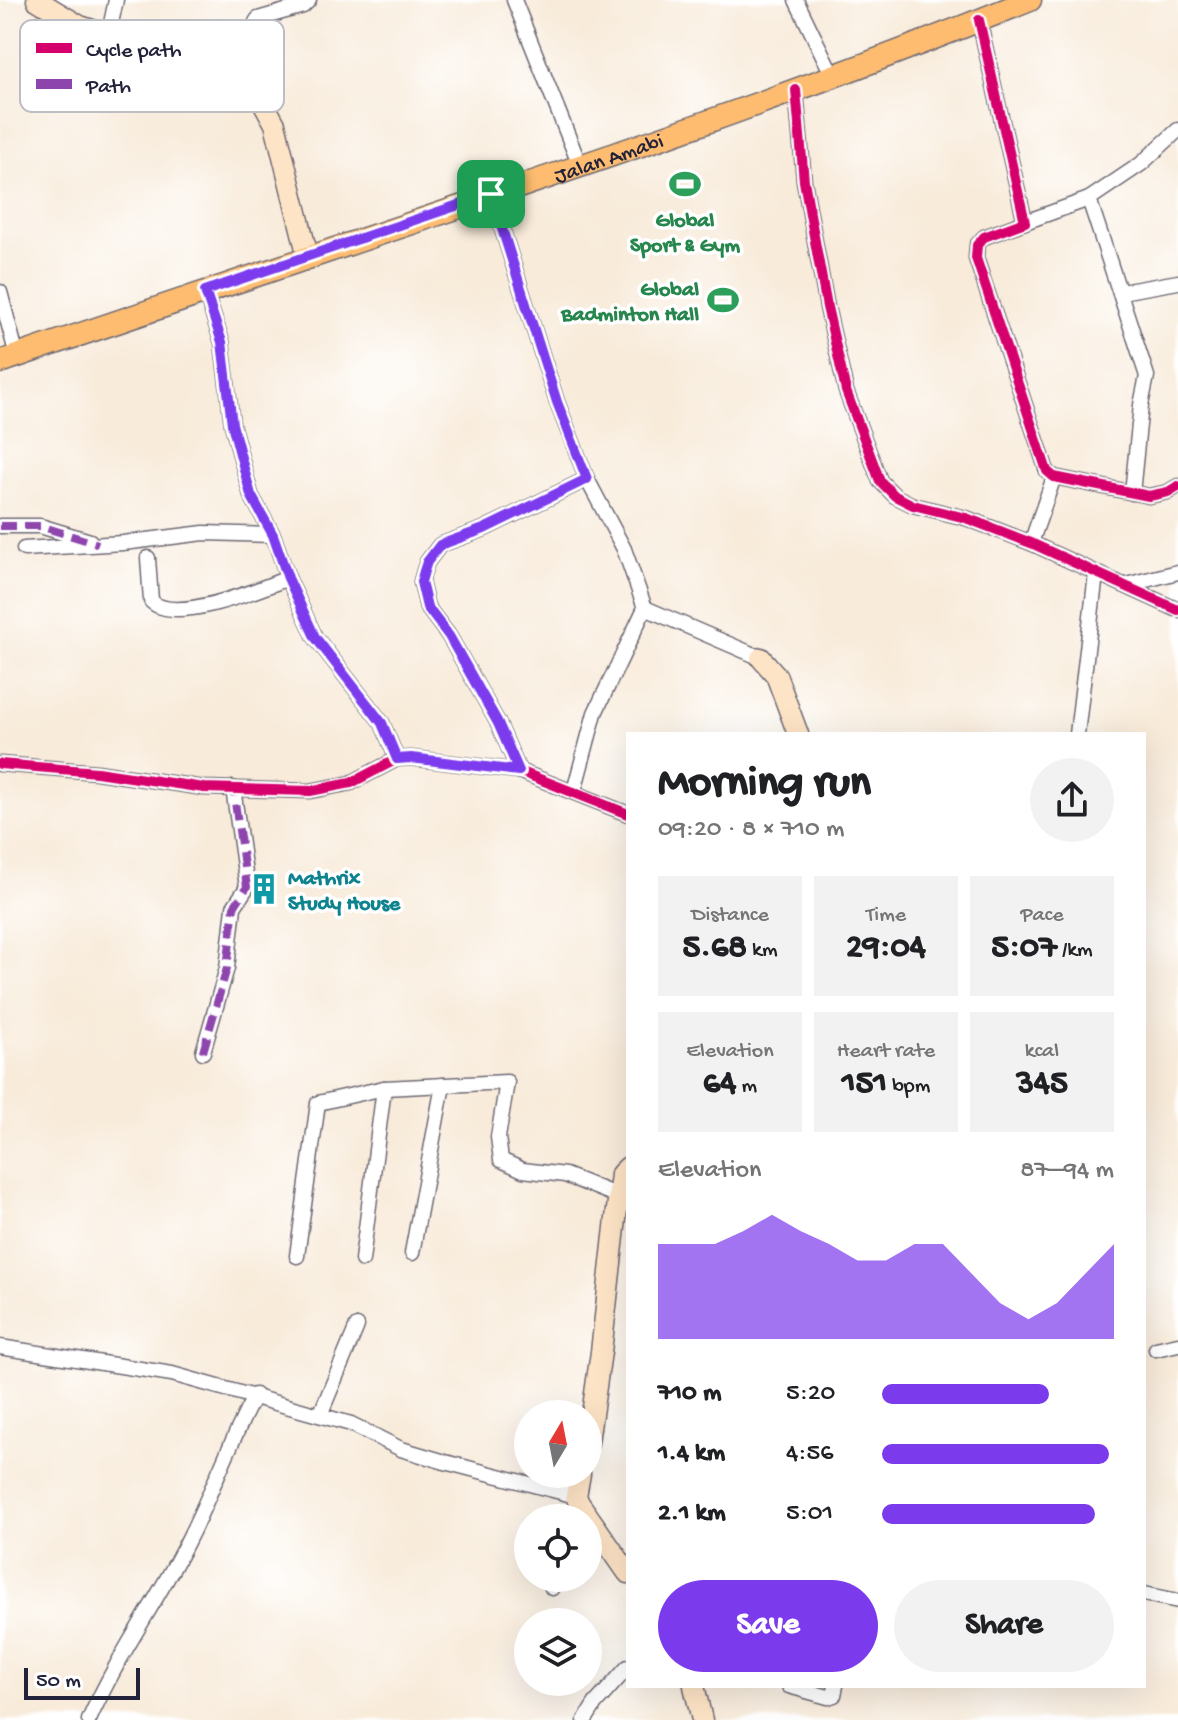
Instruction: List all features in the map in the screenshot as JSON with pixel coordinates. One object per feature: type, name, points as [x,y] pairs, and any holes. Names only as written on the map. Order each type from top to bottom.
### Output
[{"type":"main road","name":"Jalan Amabi","points":[[8,359],[580,166],[796,90],[1030,0]]},
{"type":"street","points":[[37,0],[70,20]]},
{"type":"street","points":[[112,20],[116,0]]},
{"type":"street","points":[[257,20],[303,6],[309,0]]},
{"type":"street","points":[[514,0],[580,166]]},
{"type":"street","points":[[796,0],[833,76]]},
{"type":"street","points":[[979,20],[1025,222]]},
{"type":"street","points":[[796,90],[804,181],[827,307],[846,391],[880,481],[895,496],[913,505],[966,518],[1031,543],[1178,610]]},
{"type":"street","points":[[271,113],[308,257]]},
{"type":"street","points":[[1178,130],[1141,164],[1089,199],[984,237],[977,245],[976,258],[1047,471],[1054,477],[1155,496],[1178,486]]},
{"type":"street","points":[[491,194],[557,402],[587,479],[624,549],[645,608],[595,713],[574,791]]},
{"type":"street","points":[[1089,199],[1147,376],[1132,493]]},
{"type":"street","points":[[1121,292],[1178,282]]},
{"type":"street","points":[[205,291],[222,342],[232,424],[251,495],[273,535],[288,578],[315,637],[382,723],[397,759]]},
{"type":"street","points":[[0,292],[8,359]]},
{"type":"street","points":[[1031,543],[1054,477]]},
{"type":"street","points":[[519,771],[498,723],[449,636],[427,607],[421,582],[427,562],[440,545],[484,529],[587,479]]},
{"type":"street","points":[[0,526],[40,526],[98,544]]},
{"type":"street","points":[[24,549],[123,543],[204,533],[273,535]]},
{"type":"street","points":[[148,558],[151,601],[162,608],[191,608],[216,603],[288,578]]},
{"type":"street","points":[[1126,585],[1178,572]]},
{"type":"street","points":[[1077,732],[1096,574]]},
{"type":"street","points":[[645,608],[761,658],[776,675],[797,732]]},
{"type":"street","points":[[0,764],[97,772],[180,785],[310,791],[351,783],[397,759],[411,758],[519,771],[626,813]]},
{"type":"street","points":[[203,1052],[227,968],[234,907],[247,887],[233,788]]},
{"type":"street","points":[[297,1256],[318,1103],[384,1088],[507,1082],[498,1137],[501,1160],[523,1170],[565,1175],[618,1196]]},
{"type":"street","points":[[412,1253],[443,1085]]},
{"type":"street","points":[[362,1260],[384,1088]]},
{"type":"street","points":[[594,1400],[621,1174],[626,1169]]},
{"type":"street","points":[[320,1415],[357,1326]]},
{"type":"street","points":[[1156,1349],[1178,1344]]},
{"type":"street","points":[[0,1347],[172,1374],[255,1395],[351,1424],[401,1449],[484,1474],[576,1496]]},
{"type":"street","points":[[89,1720],[132,1634],[190,1536],[255,1395]]},
{"type":"street","points":[[577,1488],[576,1496],[580,1504]]},
{"type":"street","points":[[602,1543],[626,1571]]},
{"type":"street","points":[[1146,1594],[1178,1601]]},
{"type":"street","points":[[585,1720],[626,1669]]},
{"type":"street","points":[[694,1688],[702,1720]]},
{"type":"street","points":[[796,1688],[828,1697],[834,1695],[836,1688]]},
{"type":"marked path","points":[[0,526],[40,526],[98,544]]},
{"type":"marked path","points":[[203,1052],[227,968],[234,907],[247,887],[233,788]]},
{"type":"cycle path","points":[[979,20],[1025,222],[984,237],[977,245],[976,258],[1047,471],[1054,477],[1149,496],[1168,492],[1178,486]]},
{"type":"cycle path","points":[[796,90],[804,181],[827,307],[846,391],[880,481],[895,496],[913,505],[966,518],[1031,543],[1178,610]]},
{"type":"cycle path","points":[[0,764],[97,772],[204,788],[310,791],[351,783],[397,759],[411,758],[519,771],[626,813]]},
{"type":"place","name":"Global Sport & Gym","points":[[685,184]]},
{"type":"place","name":"Global Badminton Hall","points":[[723,300]]},
{"type":"place","name":"Mathrix Study House","points":[[264,889]]},
{"type":"route","points":[[491,194],[557,402],[587,479],[484,529],[440,545],[427,562],[421,582],[427,607],[449,636],[498,723],[519,771],[397,759],[382,723],[315,637],[288,578],[273,535],[251,495],[232,424],[222,342],[205,291],[491,194]]}]
